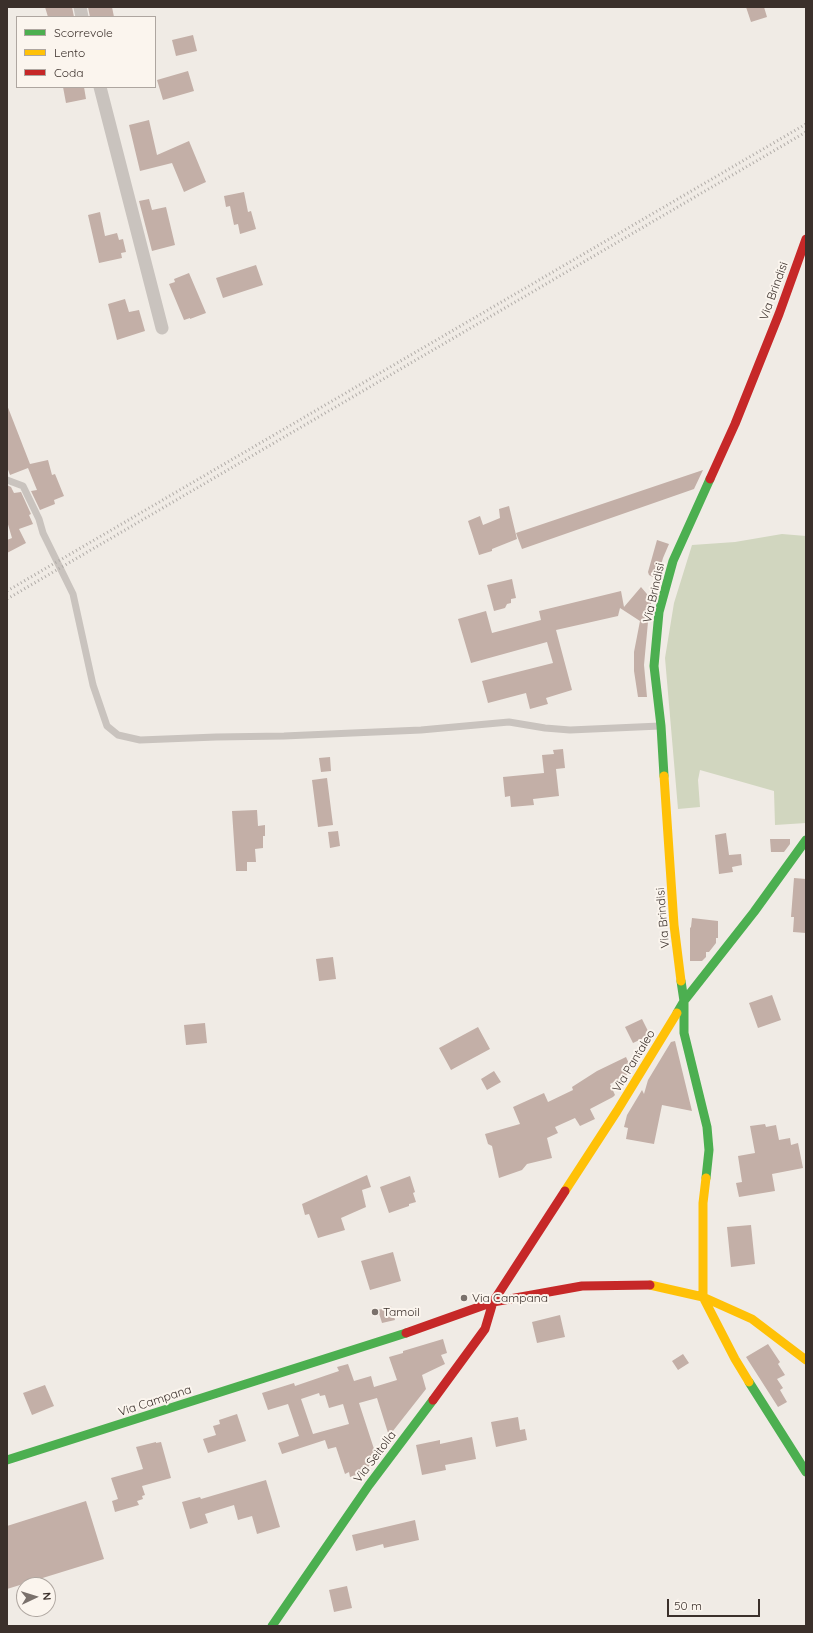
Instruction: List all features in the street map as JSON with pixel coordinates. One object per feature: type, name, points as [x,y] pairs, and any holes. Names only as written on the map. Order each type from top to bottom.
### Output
[{"type":"street","points":[[100,88],[162,328]]},
{"type":"street","name":"Via Brindisi","points":[[703,1297],[703,1203],[709,1150],[707,1127],[684,1033],[684,1001],[674,925],[661,726],[654,666],[659,612],[673,561],[735,424],[779,314],[806,239]]},
{"type":"street","name":"Via Pantaleo","points":[[493,1302],[617,1111],[684,1001],[754,912],[806,840]]},
{"type":"street","name":"Via Campana","points":[[7,1460],[383,1341],[493,1302],[582,1286],[651,1285],[703,1297],[752,1319],[806,1360]]},
{"type":"street","points":[[703,1297],[735,1359],[806,1472]]},
{"type":"street","name":"Via Seitolla","points":[[272,1626],[369,1485],[480,1336],[489,1318],[493,1302]]},
{"type":"lane","points":[[7,480],[23,486],[39,519],[43,533],[73,594],[93,685],[107,726],[118,735],[140,740],[284,736],[420,730],[509,722],[545,728],[570,730],[661,726]]},
{"type":"green space","points":[[782,534],[806,536],[806,823],[775,825],[774,791],[700,770],[698,780],[700,807],[678,809],[665,658],[674,603],[692,545],[735,542]]},
{"type":"building","points":[[45,7],[72,7],[74,16],[48,16]]},
{"type":"building","points":[[88,7],[112,7],[114,16],[90,16]]},
{"type":"building","points":[[746,7],[764,7],[767,17],[751,22]]},
{"type":"building","points":[[193,35],[197,51],[176,56],[172,40]]},
{"type":"building","points":[[188,71],[194,91],[163,100],[157,80]]},
{"type":"building","points":[[63,88],[84,88],[86,99],[66,103]]},
{"type":"building","points":[[149,120],[157,155],[189,141],[206,182],[184,192],[172,163],[140,171],[129,125]]},
{"type":"building","points":[[244,192],[248,212],[251,211],[256,229],[240,234],[238,224],[234,225],[230,206],[226,207],[224,196]]},
{"type":"building","points":[[149,199],[152,210],[166,207],[175,245],[152,251],[139,201]]},
{"type":"building","points":[[100,212],[105,236],[117,233],[119,240],[123,239],[126,252],[121,253],[122,258],[99,263],[88,215]]},
{"type":"building","points":[[256,265],[263,285],[223,298],[216,278]]},
{"type":"building","points":[[189,273],[206,313],[184,320],[169,284],[175,282],[174,279]]},
{"type":"building","points":[[125,299],[129,312],[139,310],[145,331],[117,340],[108,304]]},
{"type":"building","points":[[7,405],[30,464],[48,460],[52,475],[55,474],[64,496],[54,500],[55,504],[40,510],[31,491],[37,490],[28,468],[10,475],[7,467]]},
{"type":"building","points":[[703,470],[694,489],[522,549],[516,533]]},
{"type":"building","points":[[7,485],[11,487],[14,493],[21,492],[31,514],[29,515],[33,524],[19,529],[26,543],[7,553],[7,540],[12,538],[7,521]]},
{"type":"building","points":[[509,506],[517,539],[492,549],[492,551],[479,555],[468,521],[480,516],[483,525],[500,518],[499,509]]},
{"type":"building","points":[[657,540],[669,544],[657,579],[649,575],[648,572]]},
{"type":"building","points":[[512,579],[516,598],[511,599],[511,603],[507,604],[505,608],[494,611],[487,585]]},
{"type":"building","points":[[641,587],[652,600],[649,611],[644,665],[647,697],[638,697],[634,671],[634,652],[640,621],[620,608],[618,616],[556,630],[572,690],[546,698],[548,704],[530,709],[526,693],[488,703],[482,681],[553,663],[547,642],[471,663],[458,619],[486,611],[492,633],[541,620],[539,611],[621,591],[624,607]]},
{"type":"building","points":[[563,749],[565,768],[556,769],[559,796],[533,799],[534,805],[511,807],[510,796],[505,797],[503,777],[544,773],[542,755],[554,754],[553,750]]},
{"type":"building","points":[[330,757],[331,771],[321,772],[319,758]]},
{"type":"building","points":[[327,778],[333,825],[318,827],[312,780]]},
{"type":"building","points":[[257,810],[258,826],[265,825],[263,848],[255,849],[256,862],[247,862],[247,871],[236,871],[232,811]]},
{"type":"building","points":[[338,831],[340,846],[330,848],[328,832]]},
{"type":"building","points":[[726,833],[729,855],[741,854],[742,865],[732,867],[733,872],[719,874],[715,835]]},
{"type":"building","points":[[770,839],[790,839],[790,844],[784,852],[771,852]]},
{"type":"building","points":[[794,878],[806,879],[806,933],[793,932],[794,917],[791,917]]},
{"type":"building","points":[[692,918],[718,921],[718,938],[716,938],[716,943],[709,952],[706,952],[706,957],[702,961],[690,961],[690,928]]},
{"type":"building","points":[[333,957],[336,979],[319,981],[316,959]]},
{"type":"building","points":[[772,995],[781,1020],[758,1028],[749,1003]]},
{"type":"building","points":[[642,1019],[650,1035],[633,1043],[625,1027]]},
{"type":"building","points":[[205,1023],[207,1043],[186,1045],[184,1025]]},
{"type":"building","points":[[478,1027],[490,1049],[451,1070],[439,1048]]},
{"type":"building","points":[[675,1041],[692,1111],[662,1105],[654,1144],[626,1139],[628,1128],[624,1127],[627,1115],[642,1090],[644,1094],[648,1080],[671,1042]]},
{"type":"building","points":[[626,1057],[631,1068],[626,1076],[610,1084],[615,1095],[613,1097],[590,1109],[595,1119],[580,1126],[575,1118],[555,1127],[558,1133],[547,1138],[552,1158],[527,1164],[522,1170],[499,1178],[492,1146],[488,1144],[485,1134],[520,1124],[513,1107],[544,1093],[548,1102],[573,1090],[572,1087],[597,1071]]},
{"type":"building","points":[[494,1071],[501,1082],[487,1090],[481,1079]]},
{"type":"building","points":[[765,1124],[766,1127],[776,1125],[779,1140],[790,1138],[791,1145],[798,1143],[803,1168],[772,1174],[775,1191],[739,1197],[736,1183],[742,1182],[738,1156],[755,1153],[750,1126]]},
{"type":"building","points":[[367,1175],[371,1187],[362,1190],[366,1207],[341,1218],[345,1230],[318,1238],[309,1214],[305,1215],[302,1204]]},
{"type":"building","points":[[410,1176],[415,1192],[413,1193],[416,1202],[389,1213],[380,1187]]},
{"type":"building","points":[[751,1225],[755,1264],[731,1267],[727,1227]]},
{"type":"building","points":[[393,1252],[401,1281],[370,1290],[361,1261]]},
{"type":"building","points":[[391,1306],[395,1320],[382,1323],[378,1310]]},
{"type":"building","points":[[560,1315],[565,1337],[537,1343],[532,1322]]},
{"type":"building","points":[[443,1339],[447,1353],[441,1355],[445,1364],[422,1375],[426,1389],[389,1436],[377,1398],[359,1403],[376,1455],[373,1456],[373,1462],[362,1473],[350,1477],[349,1472],[345,1474],[336,1447],[328,1449],[325,1440],[282,1454],[278,1443],[299,1436],[288,1404],[268,1410],[262,1393],[294,1383],[295,1386],[339,1371],[337,1367],[348,1364],[354,1381],[371,1376],[374,1387],[397,1380],[389,1357],[403,1353],[403,1351]],"holes":[[[319,1393],[320,1396],[325,1395],[329,1408],[343,1404],[349,1424],[313,1434],[301,1399]]]},
{"type":"building","points":[[768,1344],[780,1362],[778,1364],[785,1375],[777,1379],[783,1388],[780,1390],[787,1402],[778,1407],[746,1357]]},
{"type":"building","points":[[683,1354],[689,1363],[678,1370],[672,1361]]},
{"type":"building","points":[[45,1385],[54,1406],[32,1415],[23,1393]]},
{"type":"building","points":[[237,1414],[246,1441],[208,1453],[203,1439],[216,1435],[213,1426],[220,1424],[219,1420]]},
{"type":"building","points":[[518,1417],[520,1430],[525,1429],[527,1440],[496,1447],[491,1422]]},
{"type":"building","points":[[472,1437],[476,1459],[445,1465],[446,1470],[422,1475],[416,1445],[440,1440],[440,1444]]},
{"type":"building","points":[[161,1442],[171,1478],[142,1486],[145,1495],[142,1496],[143,1499],[137,1501],[139,1505],[115,1512],[112,1501],[118,1499],[111,1478],[143,1469],[136,1447]]},
{"type":"building","points":[[266,1480],[280,1527],[257,1534],[252,1516],[238,1520],[234,1505],[205,1514],[208,1523],[190,1529],[182,1502],[200,1497],[201,1499]]},
{"type":"building","points":[[86,1501],[104,1559],[46,1577],[16,1577],[16,1586],[7,1589],[7,1526]]},
{"type":"building","points":[[415,1520],[419,1540],[384,1548],[383,1544],[356,1551],[352,1535]]},
{"type":"building","points":[[347,1586],[352,1608],[334,1612],[329,1590]]},
{"type":"railway","points":[[7,591],[806,124]]},
{"type":"railway","points":[[7,599],[806,132]]},
{"type":"traffic: fast","points":[[664,776],[661,726],[654,666],[659,612],[673,561],[710,479]]},
{"type":"traffic: fast","points":[[677,1013],[684,1001],[754,912],[806,840]]},
{"type":"traffic: fast","points":[[681,981],[684,1001],[684,1033],[707,1127],[709,1150],[706,1178]]},
{"type":"traffic: fast","points":[[7,1460],[406,1333]]},
{"type":"traffic: fast","points":[[749,1382],[806,1472]]},
{"type":"traffic: fast","points":[[272,1626],[369,1485],[433,1400]]},
{"type":"traffic: slow","points":[[664,776],[674,925],[681,981]]},
{"type":"traffic: slow","points":[[565,1191],[617,1111],[677,1013]]},
{"type":"traffic: slow","points":[[706,1178],[703,1203],[703,1297],[735,1359],[749,1382]]},
{"type":"traffic: slow","points":[[650,1285],[703,1297],[752,1319],[806,1360]]},
{"type":"traffic: jam","points":[[710,479],[735,424],[779,314],[806,239]]},
{"type":"traffic: jam","points":[[433,1400],[485,1329],[493,1302],[565,1191]]},
{"type":"traffic: jam","points":[[406,1333],[493,1302],[582,1286],[650,1285]]},
{"type":"place","name":"Via Campana","points":[[464,1298]]},
{"type":"place","name":"Tamoil","points":[[375,1312]]}]
